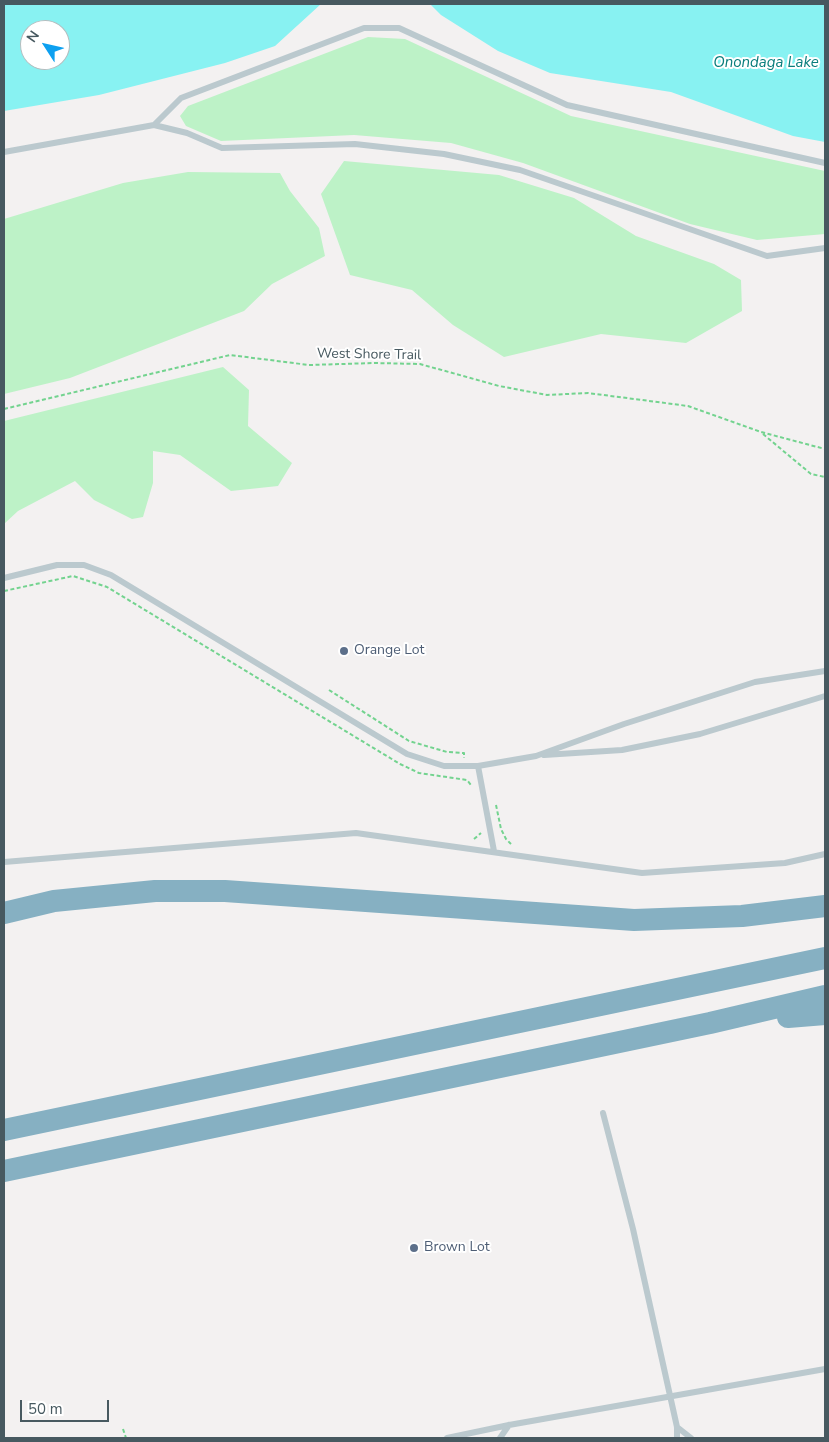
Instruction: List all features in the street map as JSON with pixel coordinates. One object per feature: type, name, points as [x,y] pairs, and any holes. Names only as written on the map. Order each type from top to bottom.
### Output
[{"type":"highway","points":[[4,913],[54,902],[163,891],[225,891],[634,920],[742,916],[825,906]]},
{"type":"highway","points":[[4,1130],[825,958]]},
{"type":"highway","points":[[4,1171],[710,1023],[825,996]]},
{"type":"highway","points":[[710,1023],[747,1023],[825,1014]]},
{"type":"lane","points":[[154,125],[181,98],[364,28],[399,28],[567,105],[825,163]]},
{"type":"lane","points":[[4,152],[154,125],[187,133],[222,148],[355,144],[444,154],[520,170],[766,256],[825,248]]},
{"type":"lane","points":[[4,578],[57,565],[84,565],[111,575],[407,754],[444,766],[478,766],[536,756],[622,750],[700,734],[825,696]]},
{"type":"lane","points":[[536,756],[624,724],[756,682],[825,671]]},
{"type":"lane","points":[[478,766],[494,851]]},
{"type":"lane","points":[[4,862],[356,833],[642,873],[785,862],[825,854]]},
{"type":"lane","points":[[603,1113],[633,1229],[677,1438]]},
{"type":"lane","points":[[447,1438],[509,1424],[825,1369]]},
{"type":"lane","points":[[500,1438],[509,1424]]},
{"type":"lane","points":[[676,1427],[691,1438]]},
{"type":"path","name":"West Shore Trail","points":[[4,409],[230,355],[309,365],[420,364],[499,386],[547,396],[588,393],[688,406],[761,432],[825,449]]},
{"type":"path","name":"West Shore Trail","points":[[761,432],[811,474],[825,478]]},
{"type":"path","points":[[4,591],[73,576],[107,587],[400,764],[419,773],[462,779]]},
{"type":"path","points":[[329,690],[409,741],[447,752],[464,753],[467,780]]},
{"type":"path","points":[[123,1429],[126,1438]]},
{"type":"green space","points":[[368,37],[405,39],[571,116],[825,171],[825,234],[757,240],[690,224],[523,163],[451,143],[354,135],[221,141],[186,126],[180,116],[188,106]]},
{"type":"green space","points":[[344,161],[499,175],[574,198],[636,236],[714,264],[741,280],[742,311],[686,343],[601,334],[504,357],[453,325],[412,290],[350,275],[321,194]]},
{"type":"green space","points":[[188,172],[280,173],[290,191],[319,228],[325,256],[272,284],[244,311],[70,378],[4,394],[4,219],[123,183]]},
{"type":"green space","points":[[223,367],[249,390],[248,426],[292,463],[278,486],[231,491],[180,455],[153,451],[153,483],[143,517],[132,519],[94,500],[75,481],[18,511],[4,524],[4,421]]},
{"type":"water","points":[[4,4],[321,4],[275,46],[225,63],[99,95],[4,111]]},
{"type":"water","name":"Onondaga Lake","points":[[430,4],[825,4],[825,142],[793,136],[671,92],[550,73],[498,51],[441,15]]},
{"type":"place","name":"Orange Lot","points":[[344,651]]},
{"type":"place","name":"Brown Lot","points":[[414,1248]]}]
